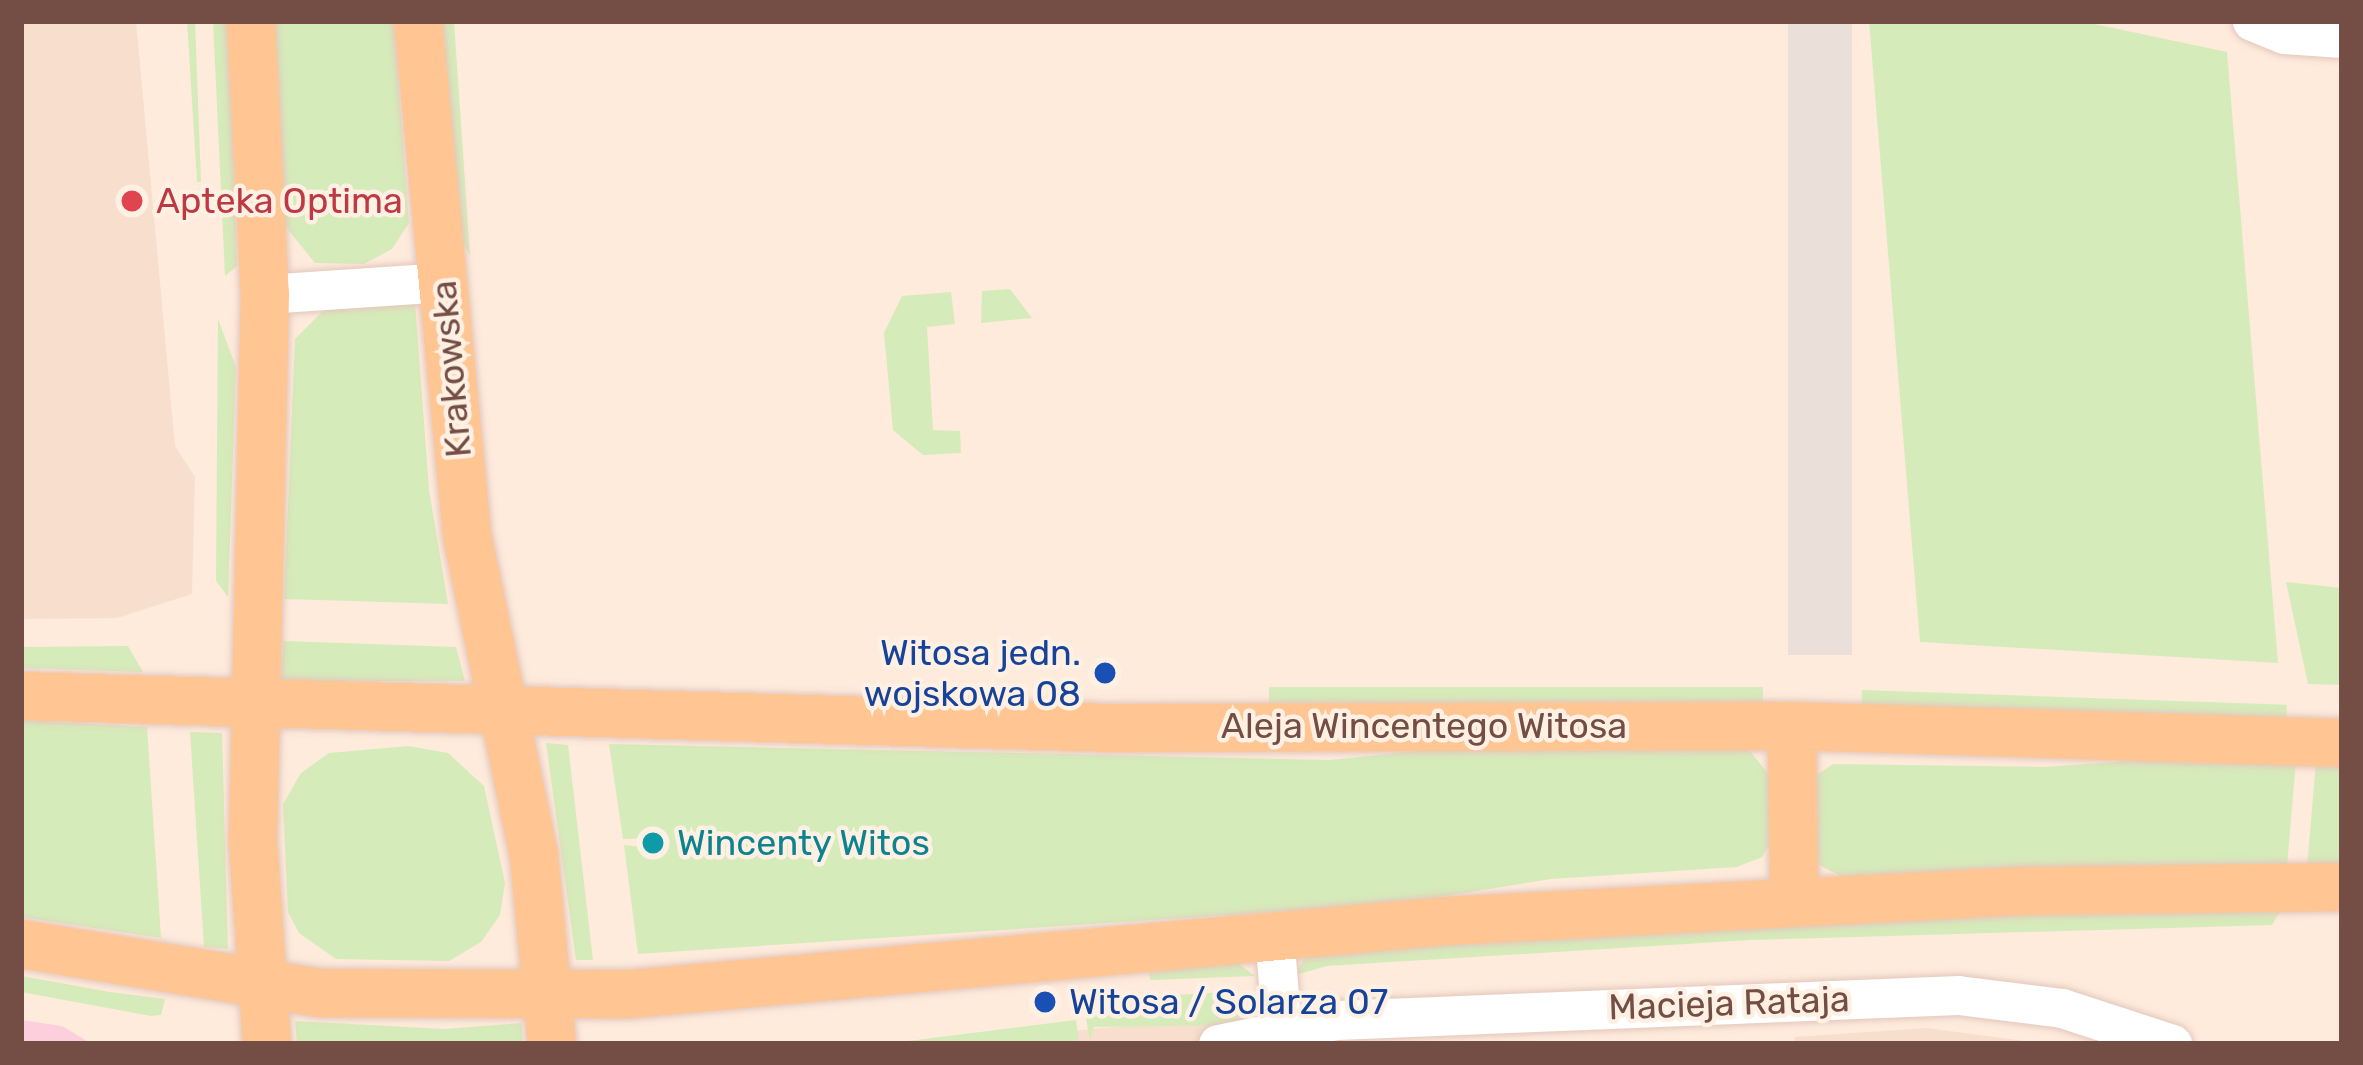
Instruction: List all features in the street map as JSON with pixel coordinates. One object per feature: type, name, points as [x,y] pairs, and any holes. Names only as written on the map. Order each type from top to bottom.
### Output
[{"type":"main road","points":[[251,21],[265,294],[255,702],[267,1044]]},
{"type":"main road","name":"Krakowska","points":[[418,21],[467,535],[534,856],[548,996]]},
{"type":"main road","name":"Aleja Wincentego Witosa","points":[[21,696],[1110,728],[1792,726],[2342,742]]},
{"type":"main road","points":[[1792,726],[1794,901]]},
{"type":"main road","points":[[21,944],[262,985],[386,996],[548,996],[769,983],[1274,933],[1794,901],[2342,886]]},
{"type":"main road","points":[[548,996],[552,1044]]},
{"type":"street","points":[[2252,21],[2284,34],[2342,38]]},
{"type":"street","points":[[265,294],[445,282]]},
{"type":"street","points":[[1274,933],[1282,1040]]},
{"type":"street","name":"Macieja Rataja","points":[[1218,1044],[1282,1040],[1336,1020],[1958,994],[2062,1008],[2172,1044]]},
{"type":"shaded area","points":[[21,21],[136,21],[175,446],[195,477],[192,594],[117,618],[21,619]]},
{"type":"shaded area","points":[[1788,21],[1852,21],[1852,655],[1788,655]]},
{"type":"shaded area","points":[[1253,1014],[1255,1044],[982,1044],[1072,1031]]},
{"type":"shaded area","points":[[21,1020],[62,1026],[92,1044],[21,1044]]},
{"type":"shaded area","points":[[1926,1028],[2048,1044],[1793,1044],[1795,1037]]},
{"type":"green space","points":[[187,21],[195,21],[201,182],[197,182]]},
{"type":"green space","points":[[213,21],[230,21],[237,266],[225,276]]},
{"type":"green space","points":[[270,21],[394,21],[409,223],[392,249],[364,264],[315,263],[284,225]]},
{"type":"green space","points":[[440,21],[454,21],[470,256],[462,241]]},
{"type":"green space","points":[[1869,21],[2080,21],[2227,52],[2278,663],[1920,642]]},
{"type":"green space","points":[[1010,289],[1032,318],[981,323],[982,291]]},
{"type":"green space","points":[[951,292],[955,324],[927,327],[933,430],[960,431],[961,453],[923,455],[893,430],[884,333],[902,296]]},
{"type":"green space","points":[[415,302],[429,490],[448,604],[284,599],[295,339],[328,306]]},
{"type":"green space","points":[[218,319],[236,367],[228,597],[216,581]]},
{"type":"green space","points":[[2286,582],[2342,588],[2342,685],[2308,684]]},
{"type":"green space","points":[[283,641],[456,647],[465,681],[281,681]]},
{"type":"green space","points":[[128,646],[143,672],[21,668],[21,647]]},
{"type":"green space","points":[[1269,687],[1763,687],[1763,703],[1269,703]]},
{"type":"green space","points":[[1862,690],[2287,705],[2286,733],[1861,718]]},
{"type":"green space","points":[[21,720],[147,727],[161,938],[21,917]]},
{"type":"green space","points":[[190,732],[222,733],[228,949],[204,947]]},
{"type":"green space","points":[[546,743],[568,745],[593,960],[576,960]]},
{"type":"green space","points":[[609,744],[1330,760],[1475,745],[1749,750],[1770,776],[1772,841],[1762,857],[1737,867],[1551,879],[1396,904],[638,954],[624,845],[658,849],[659,838],[623,839]]},
{"type":"green space","points":[[408,746],[448,753],[484,786],[505,883],[500,915],[481,942],[449,961],[336,959],[299,933],[288,912],[283,804],[301,773],[329,753]]},
{"type":"green space","points":[[2187,757],[2296,760],[2287,867],[1843,877],[1817,864],[1817,775],[1833,764],[2044,767]]},
{"type":"green space","points":[[2316,762],[2342,763],[2342,866],[2307,867]]},
{"type":"green space","points":[[2282,908],[2272,925],[1751,940],[1327,966],[1295,975],[1307,953],[1849,918]]},
{"type":"green space","points":[[1232,959],[1255,976],[1151,980],[1148,973]]},
{"type":"green space","points":[[21,976],[165,999],[161,1015],[151,1016],[21,992]]},
{"type":"green space","points":[[1223,992],[1241,998],[1238,1025],[1094,1027],[1090,1041],[1086,1018],[1162,996]]},
{"type":"green space","points":[[1076,1020],[1079,1042],[884,1044]]},
{"type":"green space","points":[[295,1021],[444,1029],[522,1023],[523,1044],[297,1044]]},
{"type":"place","name":"Apteka Optima","points":[[132,201]]},
{"type":"place","name":"Witosa jedn. wojskowa 08","points":[[1105,673]]},
{"type":"place","name":"Wincenty Witos","points":[[653,843]]},
{"type":"place","name":"Witosa / Solarza 07","points":[[1045,1002]]}]
